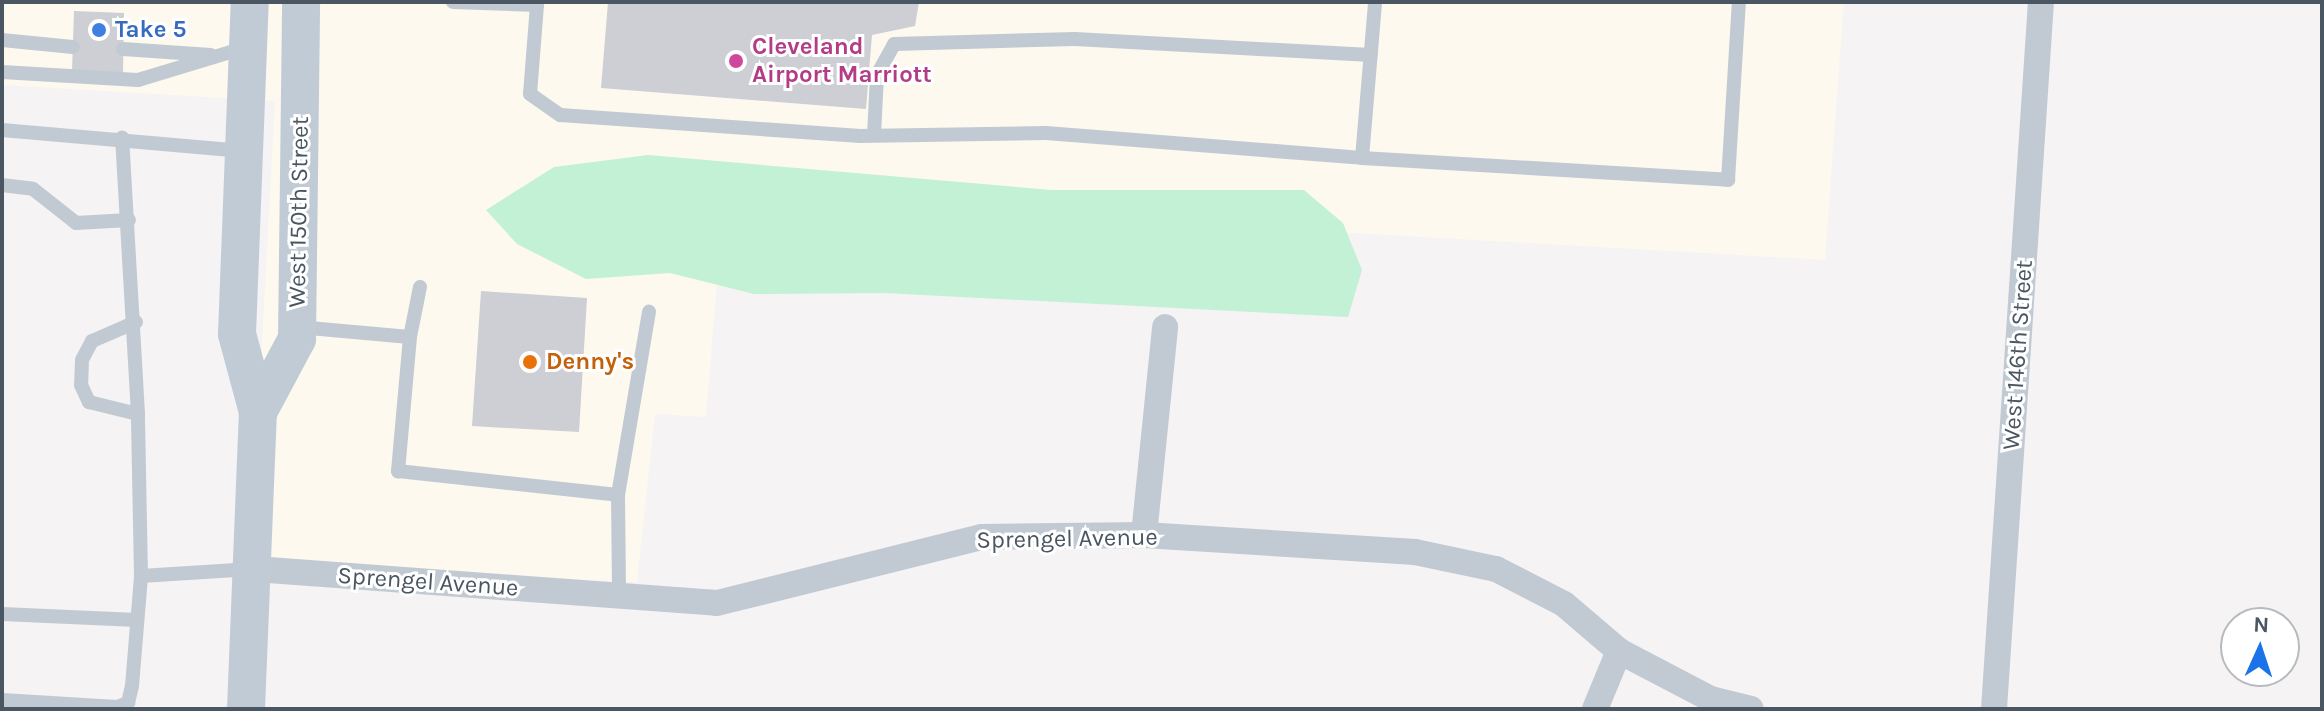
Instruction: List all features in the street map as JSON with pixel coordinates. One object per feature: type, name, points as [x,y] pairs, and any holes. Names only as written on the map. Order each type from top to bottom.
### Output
[{"type":"main road","name":"West 150th Street","points":[[246,709],[255,569],[258,412],[237,334],[240,151],[235,51],[250,2]]},
{"type":"main road","name":"West 150th Street","points":[[258,412],[297,339],[301,2]]},
{"type":"street","name":"West 146th Street","points":[[1994,709],[2041,2]]},
{"type":"street","points":[[1144,535],[1165,327]]},
{"type":"street","name":"Sprengel Avenue","points":[[255,569],[717,603],[982,537],[1144,535],[1415,552],[1496,569],[1564,604],[1619,651],[1711,699],[1751,709]]},
{"type":"street","points":[[1595,709],[1619,651]]},
{"type":"lane","points":[[453,2],[537,4],[530,94],[560,115],[874,135],[1046,133],[1362,158],[1728,180],[1739,2]]},
{"type":"lane","points":[[1362,158],[1375,2]]},
{"type":"lane","points":[[874,135],[877,75],[894,44],[946,38],[1075,39],[1371,55]]},
{"type":"lane","points":[[2,40],[73,47]]},
{"type":"lane","points":[[123,49],[235,51]]},
{"type":"lane","points":[[2,72],[138,80],[235,51]]},
{"type":"lane","points":[[2,130],[122,137],[240,151]]},
{"type":"lane","points":[[2,700],[128,703],[141,576],[136,322],[122,137]]},
{"type":"lane","points":[[2,185],[33,189],[76,223],[129,220]]},
{"type":"lane","points":[[420,287],[410,337],[398,471],[618,495]]},
{"type":"lane","points":[[619,595],[618,495],[649,312]]},
{"type":"lane","points":[[136,322],[92,341],[82,360],[81,385],[89,402],[107,411],[138,414]]},
{"type":"lane","points":[[297,327],[410,337]]},
{"type":"lane","points":[[141,576],[255,569]]},
{"type":"lane","points":[[2,614],[137,620]]},
{"type":"shaded area","points":[[2,2],[1844,2],[1825,260],[724,197],[706,417],[655,414],[637,582],[250,563],[275,101],[2,85]]},
{"type":"green space","points":[[648,155],[1052,190],[1304,190],[1343,223],[1362,270],[1348,317],[885,293],[754,294],[670,273],[586,279],[517,244],[486,210],[554,167]]},
{"type":"building","name":"Cleveland Airport Marriott","points":[[608,2],[919,2],[915,26],[872,35],[866,109],[601,88]]},
{"type":"building","name":"Take 5","points":[[74,11],[124,13],[123,73],[72,71]]},
{"type":"building","name":"Denny's","points":[[481,291],[587,298],[579,432],[472,426]]},
{"type":"place","name":"Take 5","points":[[99,30]]},
{"type":"place","name":"Cleveland Airport Marriott","points":[[736,61]]},
{"type":"place","name":"Denny's","points":[[530,362]]}]
